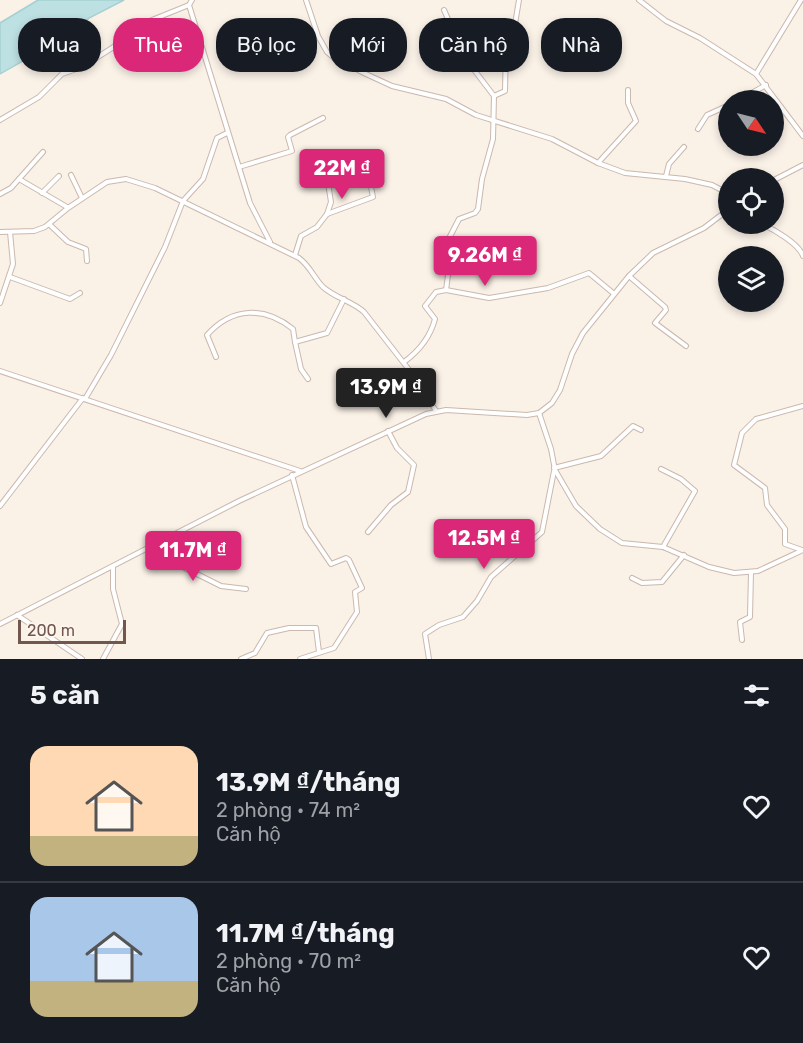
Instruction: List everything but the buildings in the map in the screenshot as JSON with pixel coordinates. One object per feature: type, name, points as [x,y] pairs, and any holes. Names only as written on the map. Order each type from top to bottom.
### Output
[{"type":"street","points":[[0,120],[37,99],[62,74],[82,67],[103,54],[142,24],[189,5],[192,0]]},
{"type":"street","points":[[306,0],[318,36],[334,58],[392,86],[446,99],[494,122],[552,139],[598,163],[625,173],[702,182],[718,189]]},
{"type":"street","points":[[494,96],[505,91],[506,46],[514,27],[519,0]]},
{"type":"street","points":[[639,0],[666,21],[700,38],[756,74],[803,136]]},
{"type":"street","points":[[756,74],[801,0]]},
{"type":"street","points":[[189,5],[253,213],[271,244]]},
{"type":"street","points":[[444,10],[465,58],[494,96],[494,122],[478,209],[475,213],[459,219],[444,248],[456,256],[449,268],[446,290]]},
{"type":"street","points":[[757,90],[766,85]]},
{"type":"street","points":[[598,163],[636,121],[628,103],[628,90]]},
{"type":"street","points":[[698,129],[707,115],[718,110]]},
{"type":"street","points":[[239,167],[292,151],[288,137],[323,118]]},
{"type":"street","points":[[0,507],[84,398],[111,355],[165,247],[183,201],[203,179],[217,138],[227,133]]},
{"type":"street","points":[[666,176],[669,164],[684,147]]},
{"type":"street","points":[[0,194],[11,188],[43,152]]},
{"type":"street","points":[[784,175],[803,165]]},
{"type":"street","points":[[71,175],[82,198]]},
{"type":"street","points":[[42,193],[59,176]]},
{"type":"street","points":[[19,179],[68,208]]},
{"type":"street","points":[[0,232],[34,231],[50,225],[68,208],[108,181],[126,179],[138,181],[295,255],[310,267],[322,285],[364,312],[387,345],[404,363],[436,411]]},
{"type":"street","points":[[295,255],[299,238],[317,227],[327,214],[331,202],[328,183]]},
{"type":"street","points":[[327,214],[373,197],[371,187]]},
{"type":"street","points":[[0,624],[301,471],[436,411],[527,415],[539,413],[556,398],[574,348],[613,293],[628,276],[653,254],[704,228],[718,218]]},
{"type":"street","points":[[50,225],[70,244],[86,249],[87,261]]},
{"type":"street","points":[[0,303],[13,264],[10,232]]},
{"type":"street","points":[[782,234],[802,248],[803,256]]},
{"type":"street","points":[[404,363],[416,354],[432,330],[435,319],[425,306],[429,297],[436,292],[446,290],[489,298],[548,288],[589,273],[613,293]]},
{"type":"street","points":[[628,276],[665,307],[666,310],[655,323],[686,346]]},
{"type":"street","points":[[10,277],[70,299],[80,293]]},
{"type":"street","points":[[295,342],[327,333],[344,299]]},
{"type":"street","points":[[216,357],[207,335],[236,313],[277,319],[292,328],[301,369],[308,379]]},
{"type":"street","points":[[0,371],[301,471]]},
{"type":"street","points":[[803,406],[753,421],[742,433],[734,461],[738,469],[765,488],[767,505],[785,529],[785,544],[803,550]]},
{"type":"street","points":[[539,413],[554,469],[576,506],[600,529],[626,544],[663,547],[721,571],[751,572],[803,550]]},
{"type":"street","points":[[554,469],[601,456],[633,426],[641,430]]},
{"type":"street","points":[[368,532],[391,505],[408,492],[414,465],[398,448],[388,431]]},
{"type":"street","points":[[429,659],[425,634],[439,625],[463,617],[477,601],[491,578],[542,532],[554,469]]},
{"type":"street","points":[[661,469],[681,479],[695,491],[663,547]]},
{"type":"street","points":[[292,476],[307,530],[331,564],[346,558],[349,560],[362,588],[354,593],[357,612],[336,646],[300,659]]},
{"type":"street","points":[[167,539],[183,567],[221,586],[246,589]]},
{"type":"street","points":[[632,578],[642,583],[662,582],[684,555]]},
{"type":"street","points":[[103,659],[122,624],[113,589],[113,567]]},
{"type":"street","points":[[742,640],[740,622],[750,617],[751,572]]},
{"type":"street","points":[[17,615],[82,659]]},
{"type":"street","points":[[241,659],[255,653],[267,633],[289,628],[316,628],[319,652]]},
{"type":"water","points":[[38,0],[124,0],[89,18],[18,18],[18,64],[0,74],[0,23]]}]
